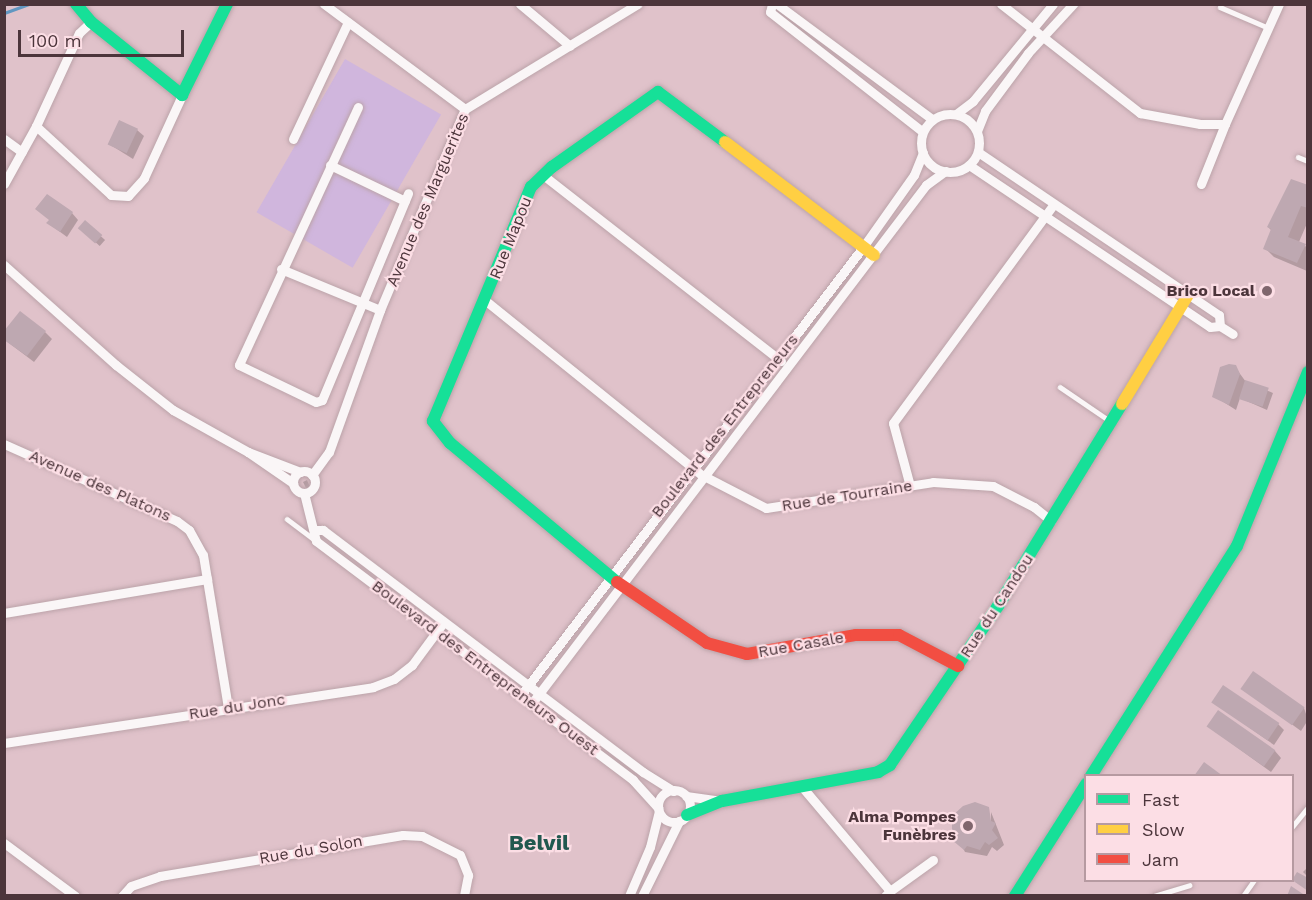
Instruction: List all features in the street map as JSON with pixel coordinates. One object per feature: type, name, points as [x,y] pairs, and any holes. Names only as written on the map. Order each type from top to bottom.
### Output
[{"type":"street","points":[[76,4],[92,22],[107,31],[156,76],[182,95]]},
{"type":"street","points":[[36,126],[111,195],[128,196],[144,178],[227,4]]},
{"type":"street","points":[[324,4],[465,109]]},
{"type":"street","points":[[520,4],[570,46]]},
{"type":"street","name":"Avenue des Marguerites","points":[[304,493],[315,484],[312,475],[329,452],[380,310],[465,109],[638,4]]},
{"type":"street","points":[[772,4],[770,12],[923,132]]},
{"type":"street","points":[[777,4],[933,120]]},
{"type":"street","points":[[1001,4],[1140,113],[1200,124],[1225,124]]},
{"type":"street","points":[[1053,4],[1030,28],[973,101],[956,114],[933,120],[923,132],[923,153],[932,165],[945,171],[969,165],[978,152],[977,131],[985,111],[1042,36],[1073,4]]},
{"type":"street","points":[[1201,184],[1225,124],[1279,4]]},
{"type":"street","points":[[4,184],[36,126],[79,33],[92,22]]},
{"type":"street","points":[[293,139],[348,22]]},
{"type":"street","name":"Rue Mapou","points":[[620,584],[450,443],[433,421],[486,301],[531,188],[543,175],[658,92],[874,255]]},
{"type":"street","points":[[330,165],[406,197],[322,400],[316,402],[239,365],[281,269],[330,165],[358,107]]},
{"type":"street","points":[[956,114],[969,120],[977,131]]},
{"type":"street","points":[[4,139],[22,152]]},
{"type":"street","points":[[978,152],[1218,315],[1220,326]]},
{"type":"street","name":"Boulevard des Entrepreneurs","points":[[521,695],[692,467],[863,247],[914,175],[923,153]]},
{"type":"street","points":[[969,165],[1047,215],[1210,327],[1220,326],[1233,334]]},
{"type":"street","name":"Boulevard des Entrepreneurs","points":[[532,703],[702,475],[788,367],[926,185],[945,171]]},
{"type":"street","points":[[543,175],[788,367]]},
{"type":"street","points":[[910,486],[893,423],[1053,205]]},
{"type":"street","points":[[4,265],[116,365],[173,410],[248,452],[293,483],[304,493],[316,541]]},
{"type":"street","points":[[281,269],[380,310]]},
{"type":"street","name":"Rue du Candou","points":[[683,818],[722,801],[803,788],[878,772],[890,765],[958,666],[1051,521],[1188,295]]},
{"type":"street","name":"Rue de Tourraine","points":[[486,301],[702,475],[766,508],[933,482],[993,486],[1034,507],[1051,521]]},
{"type":"street","points":[[1092,774],[1237,546],[1308,372]]},
{"type":"street","name":"Avenue des Platons","points":[[4,444],[177,521],[199,542],[228,708]]},
{"type":"street","points":[[248,452],[312,475]]},
{"type":"street","points":[[293,483],[300,472]]},
{"type":"street","name":"Boulevard des Entrepreneurs Ouest","points":[[315,530],[323,530],[538,694],[673,791]]},
{"type":"street","name":"Boulevard des Entrepreneurs Ouest","points":[[316,541],[633,780],[659,810]]},
{"type":"street","points":[[4,613],[207,579]]},
{"type":"street","name":"Rue Casale","points":[[620,584],[707,643],[747,654],[856,635],[899,635],[958,666]]},
{"type":"street","name":"Rue du Jonc","points":[[4,744],[374,687],[394,679],[412,665],[443,623]]},
{"type":"street","points":[[1016,896],[1032,864],[1084,787]]},
{"type":"street","points":[[803,788],[887,893],[933,860]]},
{"type":"street","points":[[629,896],[641,867],[663,795],[673,791],[686,796],[690,807],[651,873],[642,896]]},
{"type":"street","name":"Rue du Candou","points":[[686,796],[722,801]]},
{"type":"street","points":[[659,810],[667,821],[683,818]]},
{"type":"street","name":"Rue du Solon","points":[[122,896],[131,886],[160,876],[403,836],[422,836],[460,855],[468,875],[464,896]]},
{"type":"street","points":[[4,843],[75,896]]},
{"type":"street","points":[[641,867],[651,873]]},
{"type":"lane","points":[[1220,7],[1269,28]]},
{"type":"lane","points":[[1298,157],[1308,161]]},
{"type":"lane","points":[[1060,387],[1112,422]]},
{"type":"lane","points":[[287,519],[316,541]]},
{"type":"lane","points":[[1294,827],[1308,807]]},
{"type":"lane","points":[[1243,896],[1253,882]]},
{"type":"lane","points":[[1154,896],[1190,885]]},
{"type":"shaded area","points":[[345,59],[441,114],[353,268],[256,212]]},
{"type":"building","points":[[119,120],[138,129],[127,153],[108,144]]},
{"type":"building","points":[[1291,179],[1308,185],[1308,208],[1301,206],[1288,237],[1306,244],[1297,263],[1263,249],[1271,229],[1267,227]]},
{"type":"building","points":[[47,194],[73,212],[60,232],[46,223],[49,220],[35,209]]},
{"type":"building","points":[[85,220],[102,235],[95,243],[78,228]]},
{"type":"building","points":[[20,311],[46,331],[27,356],[4,340],[4,331]]},
{"type":"building","points":[[1229,364],[1236,365],[1240,374],[1229,405],[1212,397],[1220,367]]},
{"type":"building","points":[[1245,380],[1269,388],[1263,407],[1239,399]]},
{"type":"building","points":[[1253,671],[1305,707],[1292,725],[1240,689]]},
{"type":"building","points":[[1223,685],[1279,723],[1268,740],[1211,702]]},
{"type":"building","points":[[1218,710],[1275,750],[1264,767],[1207,726]]},
{"type":"building","points":[[1204,762],[1220,774],[1195,774]]},
{"type":"building","points":[[975,802],[989,807],[991,821],[996,823],[992,830],[998,838],[989,845],[985,842],[980,850],[967,846],[964,850],[952,840],[952,816],[963,806]]},
{"type":"building","points":[[1297,872],[1308,878],[1308,891],[1294,881]]},
{"type":"building","points":[[1291,886],[1306,896],[1287,896]]},
{"type":"waterway","points":[[4,13],[29,4]]},
{"type":"traffic: fast","points":[[76,4],[91,22],[182,95],[227,4]]},
{"type":"traffic: fast","points":[[617,582],[450,443],[433,421],[531,187],[552,167],[658,92],[725,142]]},
{"type":"traffic: fast","points":[[1092,774],[1237,546],[1308,372]]},
{"type":"traffic: fast","points":[[687,815],[722,801],[878,772],[890,765],[998,606],[1122,404]]},
{"type":"traffic: fast","points":[[1015,896],[1084,787]]},
{"type":"traffic: slow","points":[[725,142],[874,255]]},
{"type":"traffic: slow","points":[[1122,404],[1188,295]]},
{"type":"traffic: jam","points":[[617,582],[707,643],[747,654],[856,635],[899,635],[958,666]]},
{"type":"place","name":"Brico Local","points":[[1267,291]]},
{"type":"place","name":"Alma Pompes Funèbres","points":[[968,826]]},
{"type":"district","name":"Belvil","points":[[539,843]]}]
